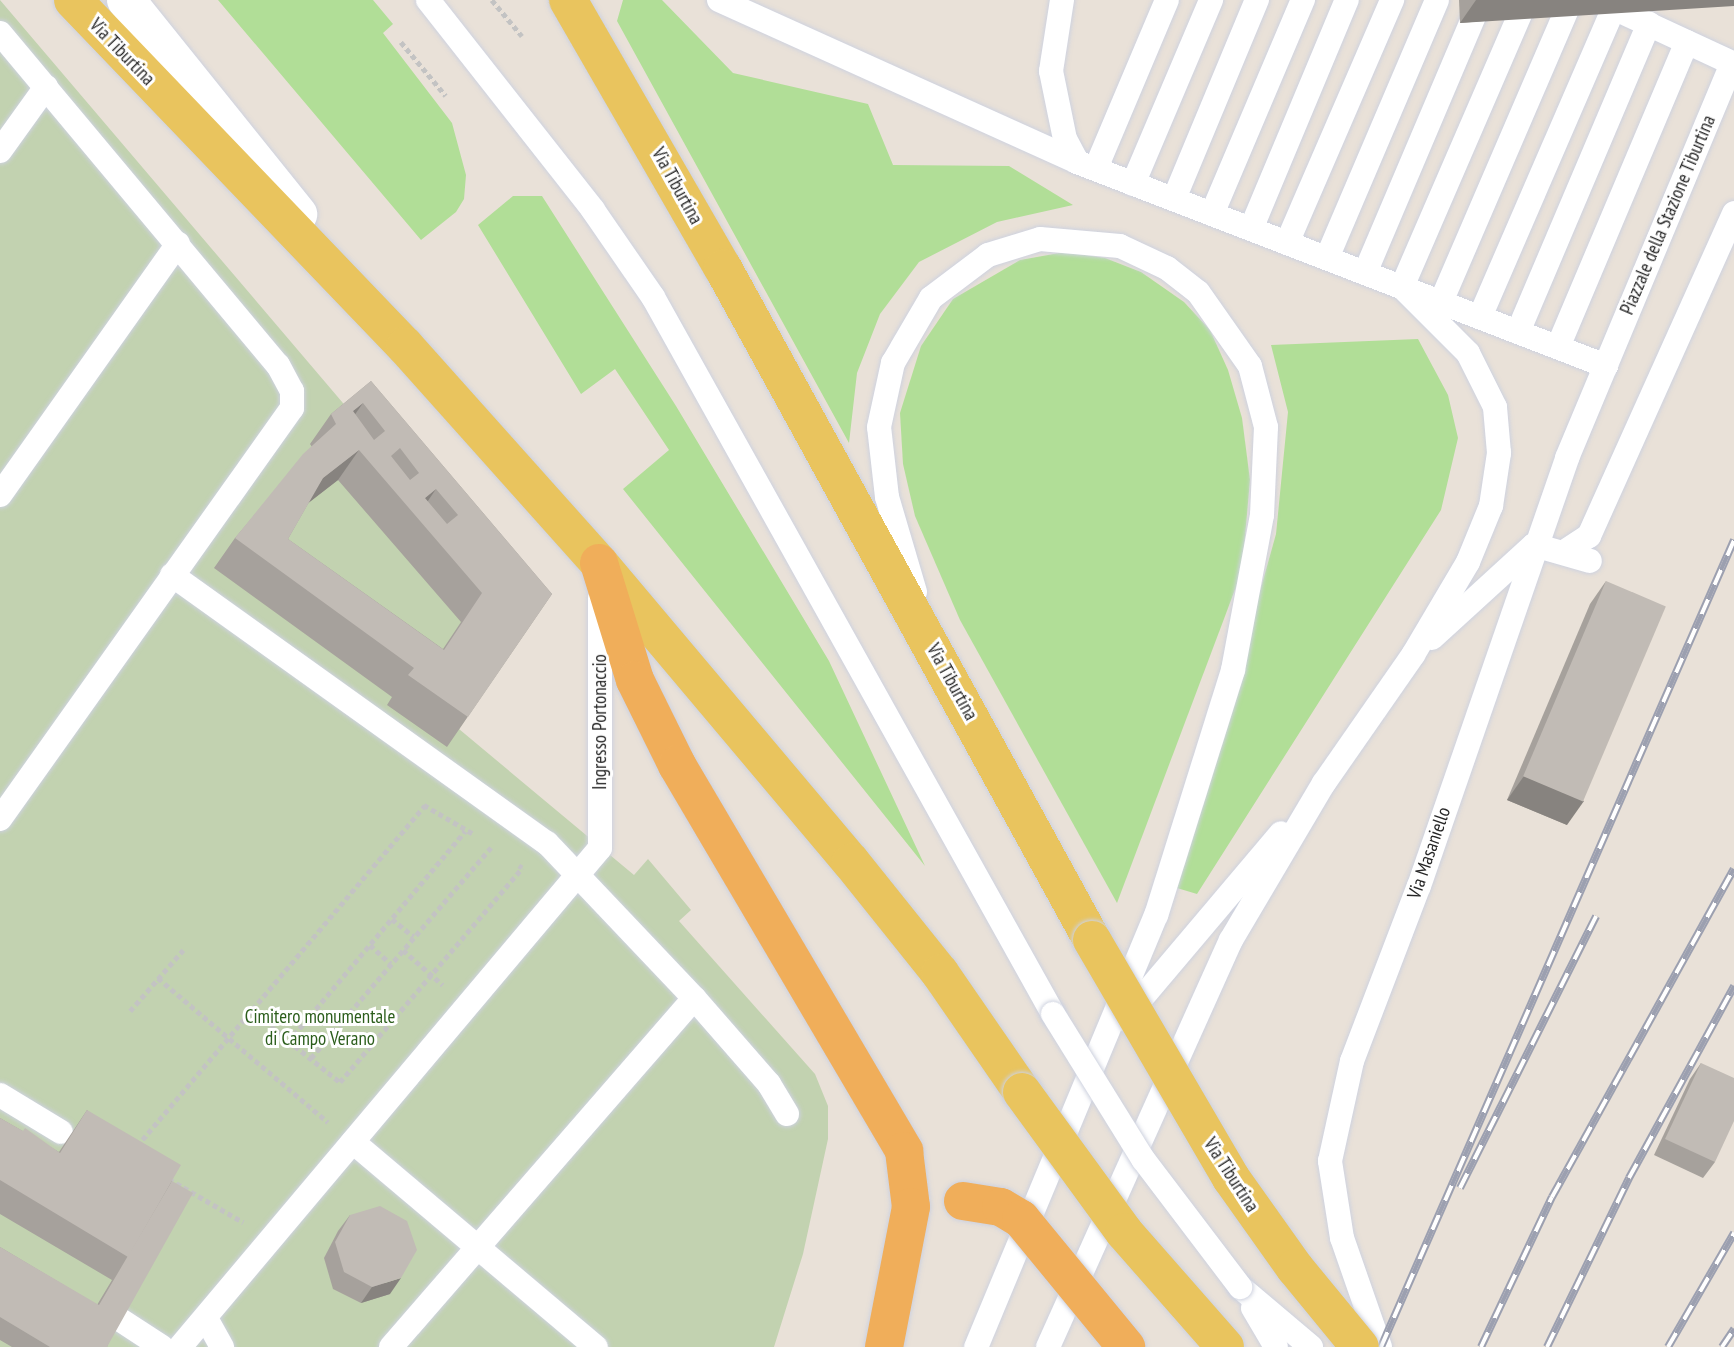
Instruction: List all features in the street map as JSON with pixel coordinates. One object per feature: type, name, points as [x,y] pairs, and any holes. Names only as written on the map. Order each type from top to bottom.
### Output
[{"type":"highway","points":[[599,563],[635,680],[677,765],[899,1139],[910,1175],[908,1233],[884,1347]]},
{"type":"highway","points":[[908,1233],[932,1211],[963,1201],[1001,1206],[1021,1219],[1126,1347]]},
{"type":"main road","name":"Via Tiburtina","points":[[73,0],[405,346],[599,563],[851,862],[940,973],[1124,1233],[1225,1347]]},
{"type":"main road","name":"Via Tiburtina","points":[[126,0],[405,346]]},
{"type":"main road","name":"Via Tiburtina","points":[[568,0],[929,639],[1092,940],[1231,1178],[1295,1268],[1360,1347]]},
{"type":"lane","points":[[428,0],[585,200],[653,297],[1053,1014],[1143,1159],[1240,1287],[1276,1347]]},
{"type":"lane","points":[[719,0],[1133,184],[1606,366]]},
{"type":"lane","points":[[1062,0],[1051,71],[1065,139],[1087,165]]},
{"type":"lane","points":[[1087,165],[1167,0]]},
{"type":"lane","points":[[1133,184],[1211,0]]},
{"type":"lane","points":[[1174,199],[1257,0]]},
{"type":"lane","points":[[1212,215],[1303,0]]},
{"type":"lane","points":[[1251,229],[1347,0]]},
{"type":"lane","points":[[1287,243],[1392,0]]},
{"type":"lane","points":[[1327,258],[1437,0]]},
{"type":"lane","points":[[1365,273],[1481,0]]},
{"type":"lane","points":[[1402,287],[1525,0]]},
{"type":"lane","points":[[1441,302],[1571,0]]},
{"type":"lane","name":"Piazzale della Stazione Tiburtina","points":[[1480,317],[1605,4],[1732,63],[1606,366]]},
{"type":"lane","points":[[1518,332],[1648,24]]},
{"type":"lane","points":[[0,33],[278,365],[292,391],[292,408],[0,819]]},
{"type":"lane","points":[[1558,347],[1686,42]]},
{"type":"lane","points":[[0,151],[46,87]]},
{"type":"lane","points":[[1564,552],[1589,536],[1734,213]]},
{"type":"lane","points":[[929,639],[887,497],[879,452],[880,406],[886,382],[914,321],[931,298],[969,266],[1021,242],[1100,242],[1140,254],[1167,268],[1207,302],[1250,366],[1263,407],[1267,475],[1228,690],[1156,915],[976,1347]]},
{"type":"lane","points":[[0,495],[178,244]]},
{"type":"lane","points":[[1048,1347],[1226,951],[1324,783],[1413,655],[1468,562],[1491,506],[1499,453],[1495,407],[1468,353],[1402,287]]},
{"type":"lane","name":"Via Masaniello","points":[[1380,1347],[1342,1238],[1330,1161],[1352,1061],[1419,886],[1534,545],[1606,366]]},
{"type":"lane","points":[[1413,655],[1534,545],[1590,561]]},
{"type":"lane","name":"Ingresso Portonaccio","points":[[180,1347],[207,1320],[600,848],[599,563]]},
{"type":"lane","points":[[172,575],[547,844],[579,873],[694,999],[769,1084],[787,1114]]},
{"type":"lane","points":[[1095,1063],[1141,995],[1324,783]]},
{"type":"lane","points":[[391,1347],[694,999]]},
{"type":"lane","points":[[0,1095],[61,1132]]},
{"type":"lane","points":[[353,1142],[596,1347]]},
{"type":"lane","points":[[1240,1287],[1311,1347]]},
{"type":"lane","points":[[119,1319],[162,1347]]},
{"type":"lane","points":[[207,1320],[222,1347]]},
{"type":"path","points":[[492,0],[522,36]]},
{"type":"path","points":[[401,42],[446,96]]},
{"type":"path","points":[[128,1156],[425,802],[501,854]]},
{"type":"path","points":[[294,1035],[465,831]]},
{"type":"path","points":[[311,1058],[491,847]]},
{"type":"path","points":[[251,1010],[283,1035],[288,1029],[300,1040],[295,1046],[340,1082],[522,868],[512,861]]},
{"type":"path","points":[[392,919],[414,937]]},
{"type":"path","points":[[370,945],[391,964]]},
{"type":"path","points":[[130,1011],[183,950]]},
{"type":"path","points":[[403,950],[437,980]]},
{"type":"path","points":[[158,978],[332,1125]]},
{"type":"path","points":[[160,1174],[272,1239]]},
{"type":"green space","name":"Cimitero monumentale di Campo Verano","points":[[0,0],[531,624],[459,729],[634,875],[648,859],[691,910],[679,921],[815,1074],[828,1106],[828,1139],[803,1254],[774,1347],[0,1347]]},
{"type":"green space","points":[[218,0],[373,0],[393,24],[383,33],[452,123],[466,175],[464,199],[456,212],[421,240]]},
{"type":"green space","points":[[623,0],[662,0],[733,73],[868,104],[893,165],[1009,166],[1073,205],[997,222],[919,262],[880,314],[857,373],[849,443],[617,21]]},
{"type":"green space","points":[[513,196],[542,196],[676,406],[829,661],[925,866],[623,489],[669,450],[615,369],[581,394],[478,225]]},
{"type":"green space","points":[[1065,252],[1105,258],[1141,272],[1184,302],[1210,330],[1228,370],[1242,418],[1250,480],[1242,571],[1117,903],[960,620],[915,516],[903,464],[900,413],[921,346],[953,299],[1020,260]]},
{"type":"green space","points":[[1418,339],[1448,395],[1458,438],[1441,510],[1197,894],[1177,888],[1276,534],[1288,412],[1271,345]]},
{"type":"building","points":[[371,381],[552,594],[468,717],[408,675],[414,668],[235,538],[303,454],[336,424],[331,414]],"holes":[[[363,403],[385,431],[374,440],[353,411]],[[400,448],[419,473],[410,480],[391,456]],[[359,450],[482,593],[444,650],[288,539],[323,478]],[[436,489],[458,515],[447,524],[425,498]]]},
{"type":"building","points":[[1606,581],[1666,606],[1583,802],[1523,776]]},
{"type":"building","points":[[1701,1063],[1734,1078],[1734,1121],[1715,1162],[1665,1139]]},
{"type":"building","points":[[87,1110],[181,1165],[128,1257],[0,1180],[0,1118],[23,1131],[25,1128],[60,1153]]},
{"type":"building","points":[[172,1181],[193,1193],[107,1347],[50,1347],[0,1317],[0,1247],[99,1305]]},
{"type":"building","points":[[380,1206],[407,1221],[417,1250],[401,1278],[372,1287],[344,1272],[335,1242],[350,1215]]},
{"type":"railway","points":[[1381,1347],[1734,540]]},
{"type":"railway","points":[[1481,1347],[1552,1197],[1734,869]]},
{"type":"railway","points":[[1460,1188],[1596,916]]},
{"type":"railway","points":[[1547,1347],[1629,1178],[1734,986]]},
{"type":"railway","points":[[1668,1347],[1734,1233]]},
{"type":"railway","points":[[1722,1347],[1734,1329]]}]
